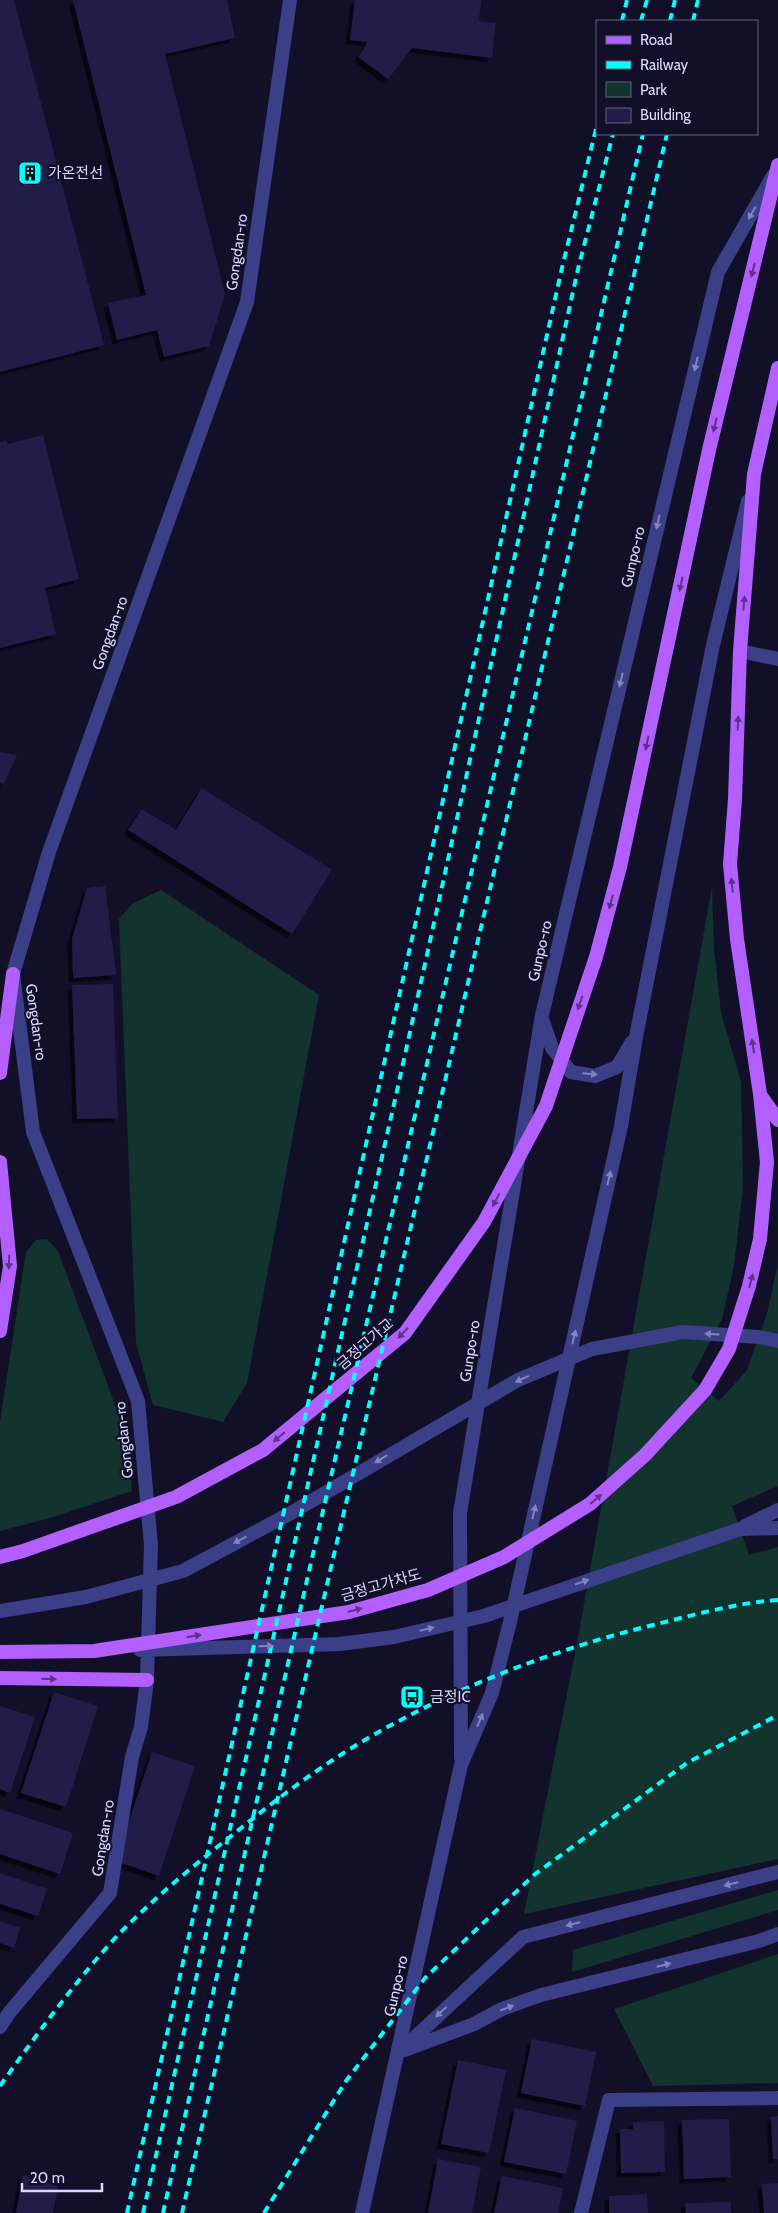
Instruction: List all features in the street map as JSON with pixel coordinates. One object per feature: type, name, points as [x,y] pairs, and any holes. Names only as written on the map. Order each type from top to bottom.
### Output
[{"type":"main road","name":"Gunpo-ro","points":[[596,957],[620,867],[709,450],[777,168]]},
{"type":"main road","name":"Gunpo-ro","points":[[705,1390],[729,1349],[749,1286],[760,1239],[767,1162],[760,1094],[737,939],[730,864],[735,799],[740,652],[754,474],[778,368]]},
{"type":"main road","name":"금정고가교","points":[[0,1556],[22,1551],[176,1497],[263,1450],[405,1333],[484,1222],[546,1106],[596,957]]},
{"type":"main road","points":[[0,1073],[13,974]]},
{"type":"main road","points":[[760,1094],[778,1120]]},
{"type":"main road","points":[[0,1162],[10,1266],[0,1330]]},
{"type":"main road","name":"금정고가차도","points":[[0,1652],[94,1651],[350,1612],[428,1590],[504,1557],[590,1504],[646,1455],[705,1390]]},
{"type":"main road","points":[[0,1678],[147,1680]]},
{"type":"street","name":"Gongdan-ro","points":[[0,2027],[26,1992],[110,1893],[132,1757],[141,1727],[147,1680],[151,1545],[138,1401],[34,1132],[13,974],[49,852],[247,302],[290,0]]},
{"type":"street","name":"Gunpo-ro","points":[[461,1765],[460,1513],[542,1016],[718,272],[777,168]]},
{"type":"street","name":"Gunpo-ro","points":[[362,2213],[461,1765],[492,1692],[510,1622],[621,1126],[636,1037],[713,645],[754,474]]},
{"type":"street","points":[[740,652],[778,659]]},
{"type":"street","points":[[542,1016],[552,1048],[571,1072],[596,1076],[617,1066],[636,1037]]},
{"type":"street","points":[[0,1612],[86,1597],[183,1571],[291,1513],[518,1380],[592,1349],[683,1332],[759,1337],[778,1341]]},
{"type":"street","points":[[94,1651],[340,1644],[394,1637],[484,1616],[740,1529],[778,1510]]},
{"type":"street","points":[[740,1529],[778,1528]]},
{"type":"street","points":[[398,2053],[524,1937],[778,1872]]},
{"type":"street","points":[[398,2053],[474,2024],[502,2009],[541,1995],[759,1941],[778,1934]]},
{"type":"street","points":[[581,2213],[609,2100],[778,2098]]},
{"type":"green space","points":[[712,887],[714,949],[721,1013],[741,1081],[743,1188],[734,1266],[722,1319],[691,1378],[719,1401],[747,1370],[767,1314],[778,1263],[778,1486],[732,1506],[749,1555],[778,1547],[778,1859],[524,1914],[579,1632]]},
{"type":"green space","points":[[161,890],[319,995],[247,1383],[223,1422],[153,1405],[136,1343],[119,919],[132,904]]},
{"type":"green space","points":[[47,1239],[58,1251],[111,1394],[129,1448],[132,1491],[50,1518],[0,1531],[0,1422],[26,1252],[36,1240]]},
{"type":"green space","points":[[778,1890],[778,1910],[572,1972],[573,1950]]},
{"type":"green space","points":[[778,1954],[778,2083],[653,2086],[614,2009]]},
{"type":"building","name":"가온전선","points":[[0,0],[14,0],[104,345],[0,372]]},
{"type":"building","points":[[73,0],[227,0],[235,38],[165,54],[225,294],[209,346],[164,357],[157,330],[117,340],[108,303],[146,295]]},
{"type":"building","points":[[355,0],[481,0],[479,21],[496,23],[492,58],[412,48],[388,79],[358,57],[368,42],[350,40]]},
{"type":"building","points":[[43,435],[79,579],[45,588],[56,634],[0,648],[0,442],[6,440],[8,444]]},
{"type":"building","points":[[0,752],[17,755],[4,784],[0,783]]},
{"type":"building","points":[[202,788],[332,870],[292,934],[128,830],[142,809],[176,830]]},
{"type":"building","points":[[105,886],[116,975],[73,978],[72,939],[87,888]]},
{"type":"building","points":[[113,984],[118,1118],[77,1119],[72,985]]},
{"type":"building","points":[[54,1692],[98,1706],[66,1807],[21,1793]]},
{"type":"building","points":[[0,1706],[35,1717],[10,1793],[0,1789]]},
{"type":"building","points":[[152,1752],[195,1766],[159,1876],[116,1861]]},
{"type":"building","points":[[0,1809],[73,1833],[60,1874],[0,1854]]},
{"type":"building","points":[[0,1873],[47,1889],[38,1916],[0,1904]]},
{"type":"building","points":[[0,1921],[20,1928],[14,1948],[0,1943]]},
{"type":"building","points":[[532,2039],[596,2052],[585,2106],[521,2093]]},
{"type":"building","points":[[458,2060],[506,2070],[489,2153],[441,2144]]},
{"type":"building","points":[[515,2108],[577,2121],[566,2174],[504,2162]]},
{"type":"building","points":[[778,2116],[778,2159],[773,2159],[771,2117]]},
{"type":"building","points":[[729,2119],[731,2177],[684,2179],[682,2120]]},
{"type":"building","points":[[664,2121],[665,2172],[621,2173],[620,2129],[633,2129],[633,2122]]},
{"type":"building","points":[[438,2159],[481,2167],[472,2213],[428,2213]]},
{"type":"building","points":[[23,2175],[58,2186],[53,2213],[16,2213]]},
{"type":"building","points":[[502,2176],[563,2188],[558,2213],[494,2213]]},
{"type":"building","points":[[778,2183],[778,2213],[764,2213],[762,2184]]},
{"type":"building","points":[[647,2194],[648,2213],[609,2213],[609,2196]]},
{"type":"building","points":[[731,2202],[731,2213],[686,2213],[685,2203]]},
{"type":"railway","points":[[622,20],[627,0]]},
{"type":"railway","points":[[641,20],[647,0]]},
{"type":"railway","points":[[670,20],[675,0]]},
{"type":"railway","points":[[693,20],[698,0]]},
{"type":"railway","points":[[127,2213],[562,268],[596,129]]},
{"type":"railway","points":[[143,2213],[399,1082],[578,269],[613,135]]},
{"type":"railway","points":[[163,2213],[310,1567],[643,135]]},
{"type":"railway","points":[[182,2213],[329,1576],[667,135]]},
{"type":"railway","points":[[0,2086],[71,1990],[131,1922],[204,1857],[295,1786],[358,1744],[392,1724],[464,1689],[539,1659],[615,1635],[684,1617],[730,1607],[778,1600]]},
{"type":"railway","points":[[264,2213],[346,2081],[425,1978],[534,1875],[687,1763],[778,1715]]},
{"type":"place","name":"가온전선","points":[[30,173]]},
{"type":"place","name":"금정IC","points":[[412,1697]]}]
